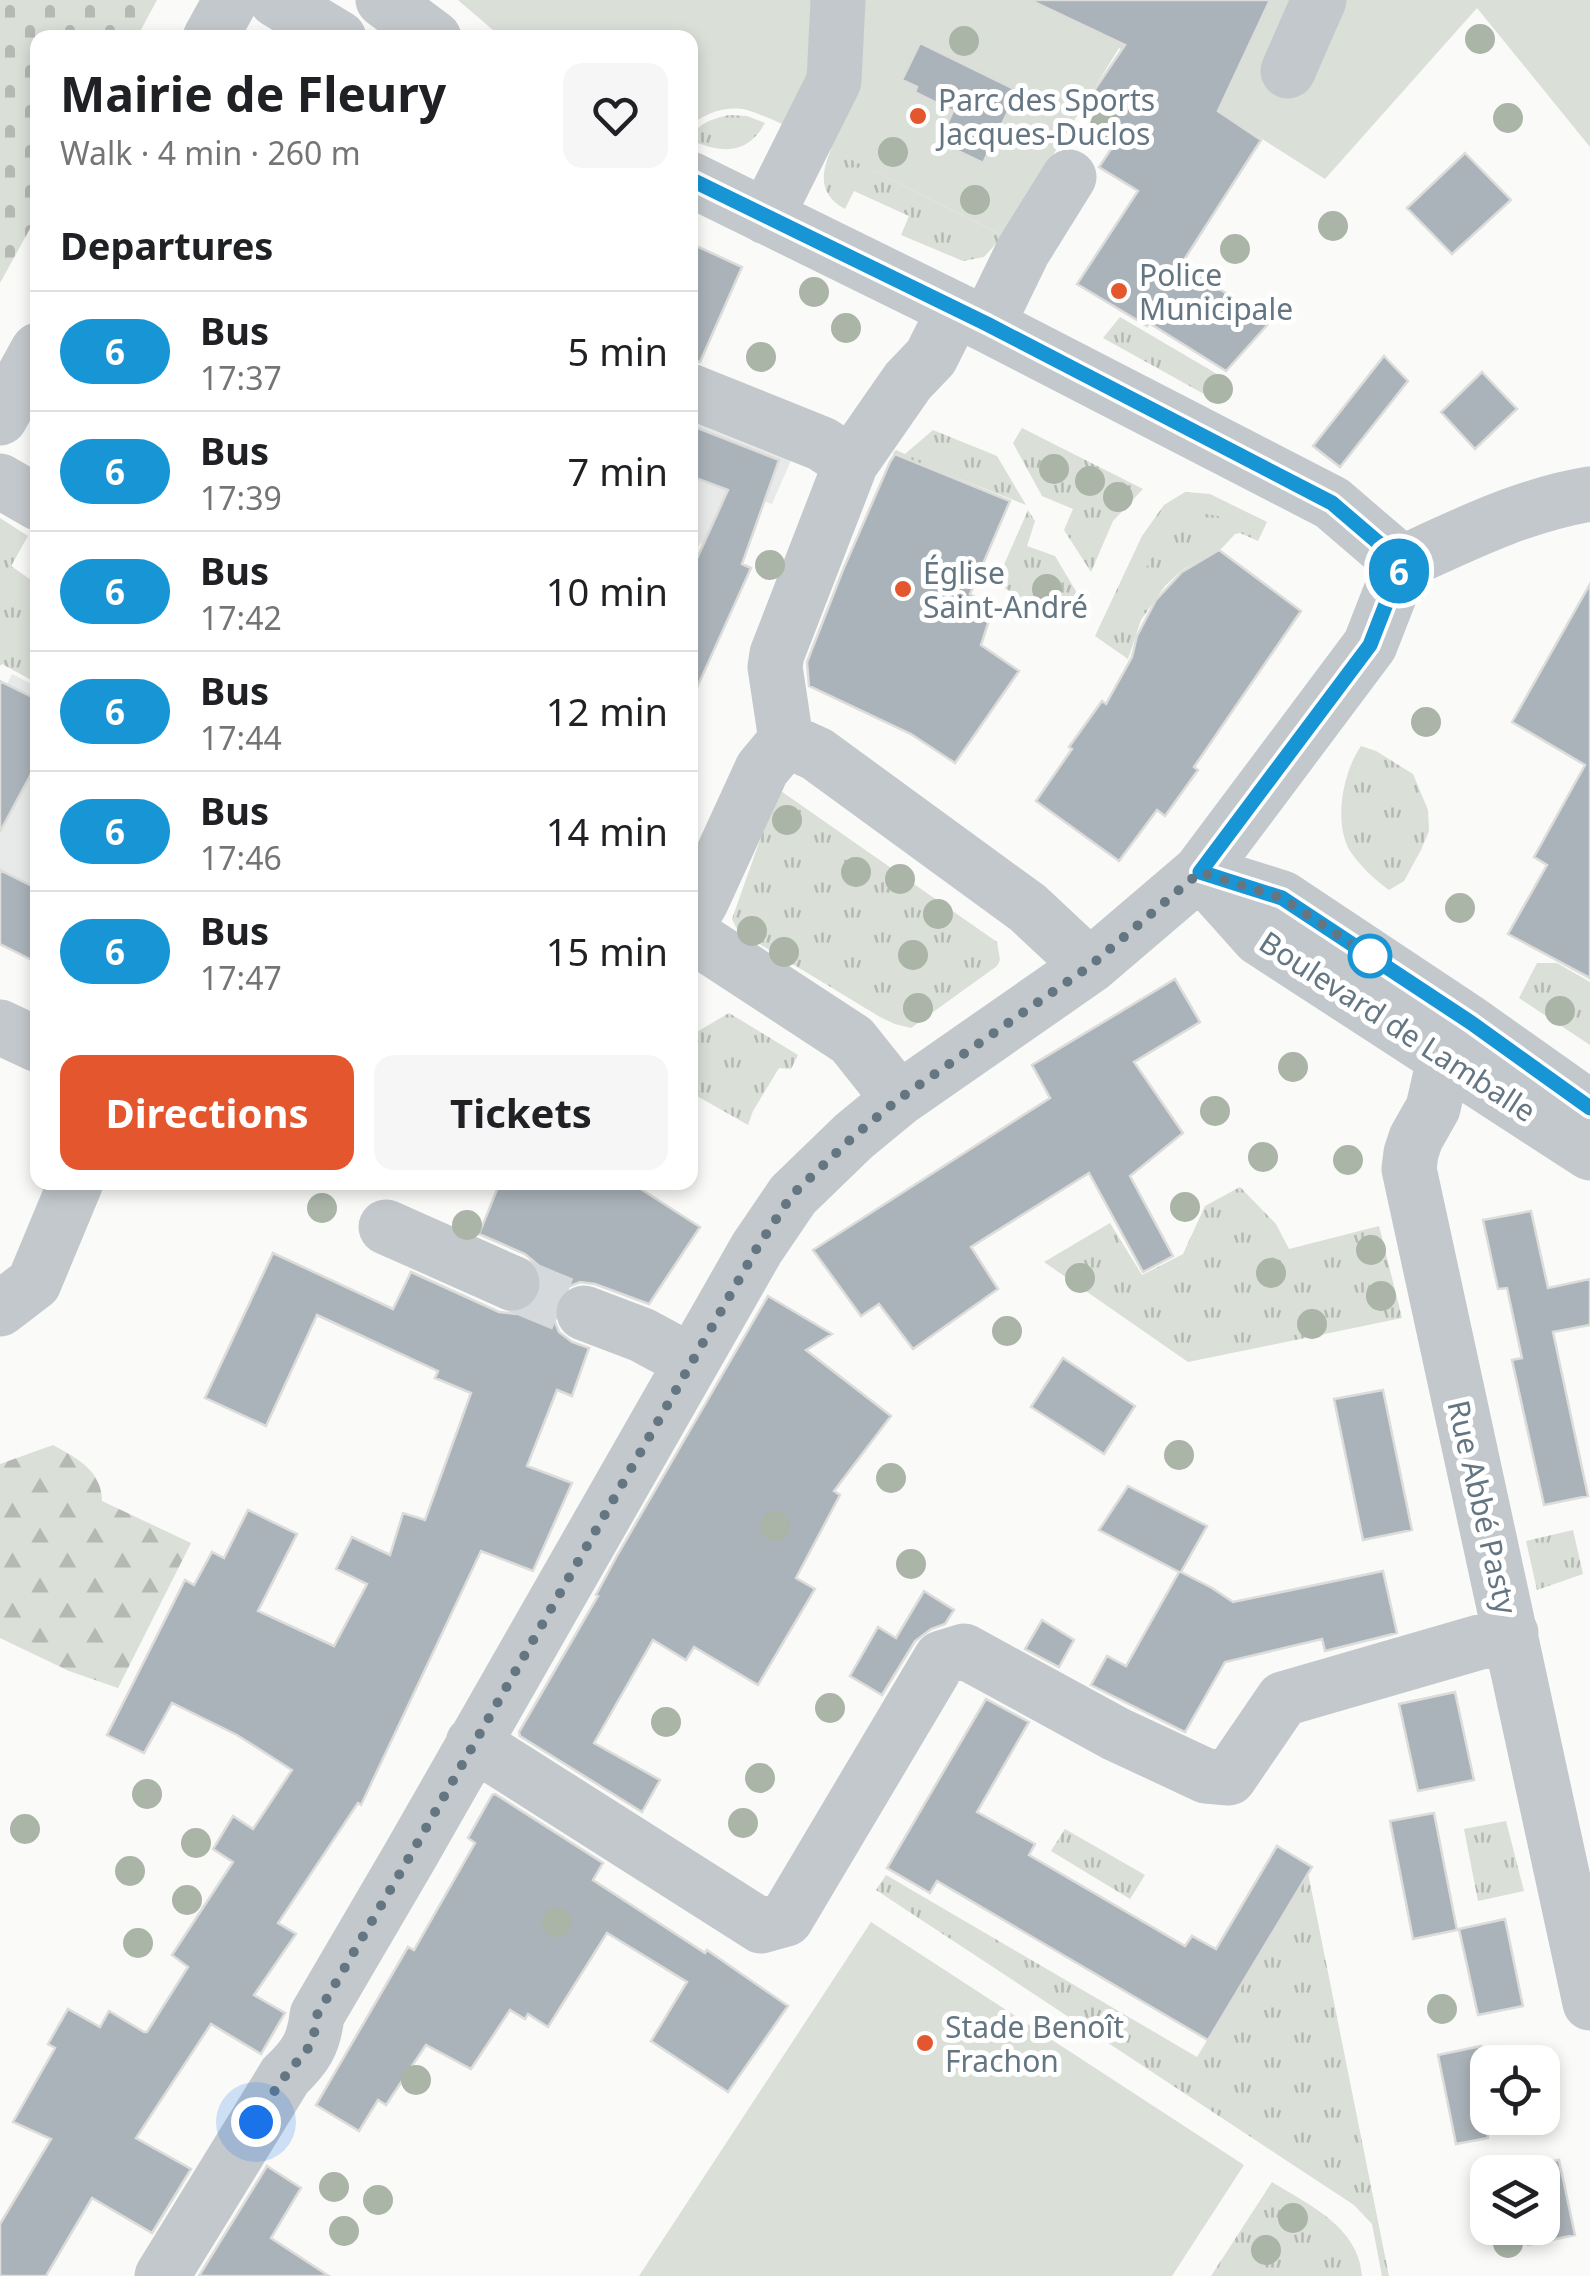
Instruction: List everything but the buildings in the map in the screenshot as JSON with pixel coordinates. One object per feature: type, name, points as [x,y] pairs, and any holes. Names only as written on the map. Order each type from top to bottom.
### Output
[{"type":"street","points":[[214,30],[231,0]]},
{"type":"street","points":[[276,0],[326,30]]},
{"type":"street","points":[[766,217],[834,80],[838,0]]},
{"type":"street","points":[[1288,71],[1318,0]]},
{"type":"street","points":[[698,907],[762,769],[786,740],[775,667],[778,654],[851,464],[908,381],[971,316],[1023,251],[1069,177]]},
{"type":"street","points":[[698,183],[971,316],[1332,503],[1402,563]]},
{"type":"street","points":[[0,418],[30,364]]},
{"type":"street","points":[[698,394],[822,444],[851,464]]},
{"type":"street","points":[[0,481],[30,498]]},
{"type":"street","points":[[162,2276],[285,2076],[314,2038],[317,2015],[396,1847],[474,1743],[692,1362],[766,1255],[792,1195],[899,1099],[1090,966],[1200,872],[1370,645],[1402,563],[1491,522],[1560,499],[1590,494]]},
{"type":"street","points":[[786,740],[817,754],[1028,908],[1090,966]]},
{"type":"street","name":"Boulevard de Lamballe","points":[[1200,872],[1258,938],[1590,1108]]},
{"type":"street","points":[[698,939],[852,1040],[899,1099]]},
{"type":"street","points":[[0,1027],[30,1041]]},
{"type":"street","name":"Boulevard de Lamballe","points":[[1457,1042],[1590,1153]]},
{"type":"street","name":"Rue Abbé Pasty","points":[[1457,1042],[1433,1108],[1416,1138],[1409,1170],[1590,2003]]},
{"type":"street","points":[[0,1309],[34,1282],[73,1190]]},
{"type":"street","points":[[386,1227],[512,1283]]},
{"type":"street","points":[[584,1313],[642,1336],[692,1362]]},
{"type":"street","points":[[474,1743],[762,1926],[786,1919],[941,1658],[964,1651],[1134,1742],[1206,1776],[1229,1778],[1283,1699],[1511,1633]]},
{"type":"shaded area","points":[[698,406],[796,449],[772,504],[740,494],[713,547],[700,543],[698,547]]},
{"type":"shaded area","points":[[12,674],[30,683],[30,954],[0,933],[0,698]]},
{"type":"green space","points":[[0,0],[157,0],[141,30],[30,30],[30,229],[0,283]]},
{"type":"green space","name":"Parc des Sports Jacques-Duclos","points":[[458,0],[1590,0],[1590,147],[1477,8],[1325,179],[1119,48],[1003,236],[758,114],[724,109],[698,120],[698,30],[493,30]]},
{"type":"green space","points":[[747,116],[765,123],[742,146],[723,149],[698,143],[698,129],[711,120]]},
{"type":"green space","points":[[831,149],[1003,236],[984,257],[963,261],[901,235],[909,216],[854,191],[845,209],[830,197],[824,183]]},
{"type":"green space","points":[[1120,317],[1229,381],[1231,390],[1224,397],[1213,399],[1103,338]]},
{"type":"green space","points":[[1022,428],[1143,489],[1113,521],[1091,572],[1064,530],[1073,509],[1042,496],[1013,443]]},
{"type":"green space","points":[[933,430],[997,456],[1026,505],[893,453],[896,450],[905,454]]},
{"type":"green space","points":[[1185,492],[1210,494],[1267,522],[1258,541],[1235,534],[1222,548],[1182,570],[1165,586],[1141,620],[1128,659],[1095,636],[1142,536],[1164,505]]},
{"type":"green space","points":[[1186,494],[1210,496],[1265,521],[1260,535],[1210,515],[1193,515],[1181,521],[1144,572],[1110,646],[1097,636],[1143,536],[1165,506]]},
{"type":"green space","points":[[1028,510],[1035,521],[1027,546],[1055,556],[1080,598],[1065,623],[996,583]]},
{"type":"green space","points":[[0,518],[28,536],[11,566],[30,579],[30,679],[0,666]]},
{"type":"green space","points":[[1361,746],[1413,774],[1428,810],[1429,831],[1421,850],[1404,881],[1389,890],[1354,857],[1342,826],[1345,783]]},
{"type":"green space","points":[[778,789],[997,942],[997,966],[911,1028],[880,1017],[738,931],[732,919]]},
{"type":"green space","points":[[1537,963],[1557,963],[1590,982],[1590,1045],[1519,998]]},
{"type":"green space","points":[[729,1013],[798,1055],[791,1069],[779,1068],[748,1125],[698,1097],[698,1031]]},
{"type":"green space","points":[[1240,1187],[1276,1224],[1289,1249],[1379,1226],[1402,1318],[1188,1362],[1044,1262],[1110,1223],[1142,1275],[1183,1254],[1205,1206]]},
{"type":"green space","points":[[53,1445],[93,1474],[102,1501],[191,1543],[118,1688],[69,1671],[0,1638],[0,1464]]},
{"type":"green space","points":[[1573,1530],[1583,1574],[1537,1590],[1526,1541]]},
{"type":"green space","points":[[1506,1821],[1524,1891],[1478,1901],[1464,1829]]},
{"type":"green space","points":[[1065,1829],[1145,1875],[1130,1899],[1051,1851]]},
{"type":"green space","points":[[1308,1873],[1389,2276],[1382,2276],[1372,2224],[1354,2205],[876,1890],[886,1875],[1197,2057]]},
{"type":"green space","name":"Stade Benoît Frachon","points":[[871,1922],[1244,2165],[1172,2276],[639,2276]]},
{"type":"green space","points":[[1272,2182],[1316,2209],[1342,2231],[1359,2259],[1362,2276],[1211,2276]]},
{"type":"tunnel","points":[[512,1283],[584,1313]]},
{"type":"bus line","name":"6","points":[[698,183],[987,324],[1332,503],[1402,563],[1370,645],[1200,872],[1282,898],[1470,1022],[1590,1108]]},
{"type":"place","name":"Parc des Sports Jacques-Duclos","points":[[918,116]]},
{"type":"place","name":"Police Municipale","points":[[1119,291]]},
{"type":"place","name":"Église Saint-André","points":[[903,589]]},
{"type":"place","name":"Stade Benoît Frachon","points":[[925,2043]]},
{"type":"route","points":[[256,2122],[314,2038],[317,2015],[757,1248],[792,1195],[899,1099],[1090,966],[1200,872],[1282,898],[1376,960],[1370,956]]}]
